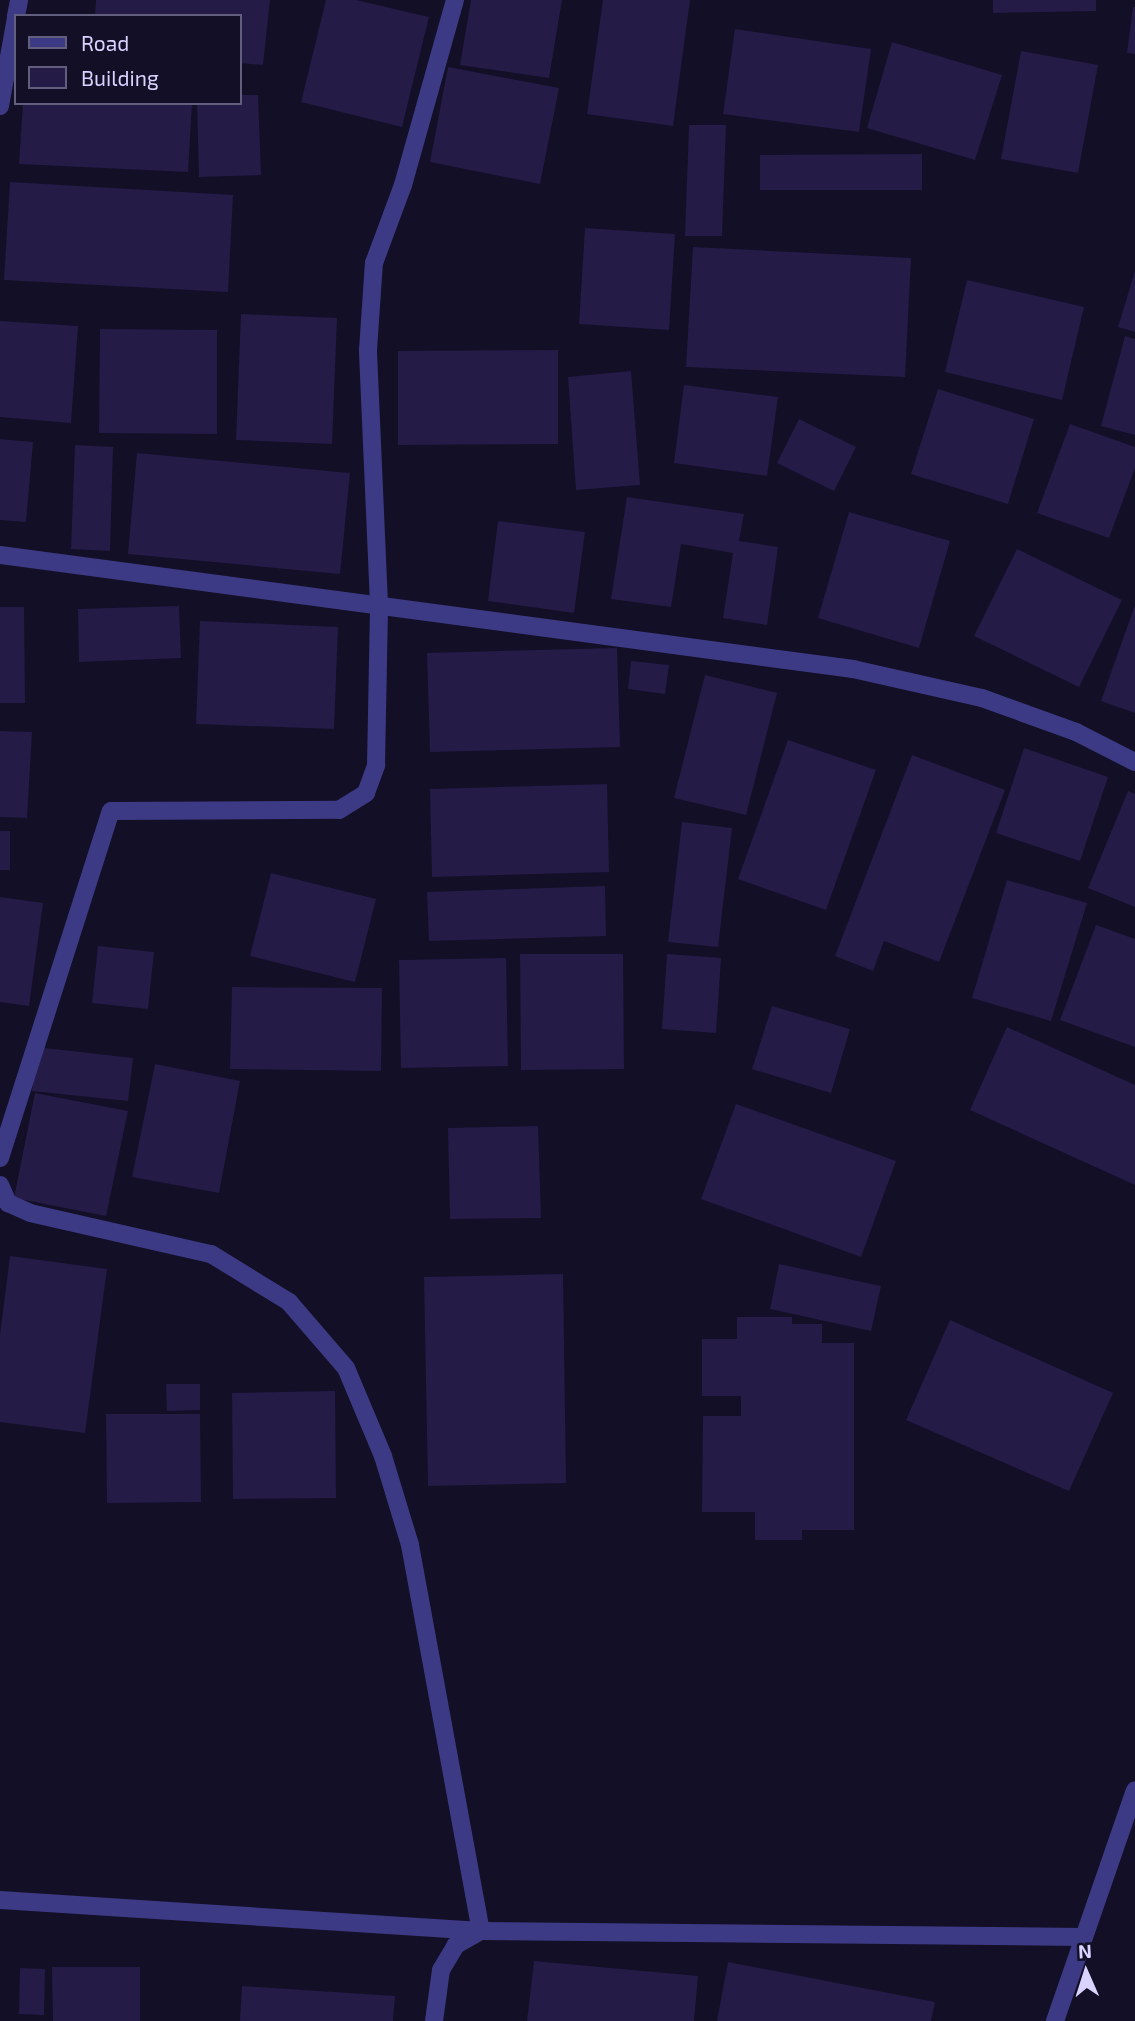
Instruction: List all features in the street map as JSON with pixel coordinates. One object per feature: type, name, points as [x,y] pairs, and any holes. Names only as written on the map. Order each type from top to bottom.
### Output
[{"type":"street","points":[[0,1158],[111,811],[339,810],[366,793],[376,765],[379,604],[368,350],[374,263],[403,185],[455,0]]},
{"type":"street","points":[[0,106],[14,28]]},
{"type":"street","points":[[0,555],[853,669],[982,698],[1076,732],[1135,762]]},
{"type":"street","points":[[0,1185],[8,1203],[30,1213],[211,1254],[289,1302],[346,1368],[383,1456],[410,1545],[481,1931]]},
{"type":"street","points":[[1055,2021],[1135,1790]]},
{"type":"street","points":[[0,1900],[481,1931],[1084,1937]]},
{"type":"street","points":[[434,2021],[441,1970],[456,1945],[481,1931]]},
{"type":"building","points":[[96,0],[270,0],[263,65],[242,63],[242,14],[95,14]]},
{"type":"building","points":[[326,0],[356,0],[429,17],[402,127],[301,102]]},
{"type":"building","points":[[471,0],[562,0],[549,78],[460,65]]},
{"type":"building","points":[[603,0],[690,0],[673,126],[587,114]]},
{"type":"building","points":[[993,0],[1096,0],[1096,11],[993,13]]},
{"type":"building","points":[[1135,7],[1135,54],[1127,53]]},
{"type":"building","points":[[735,29],[871,49],[859,132],[723,114]]},
{"type":"building","points":[[892,42],[1002,75],[975,160],[867,128]]},
{"type":"building","points":[[1021,51],[1098,65],[1078,173],[1001,159]]},
{"type":"building","points":[[448,67],[559,88],[540,184],[430,162]]},
{"type":"building","points":[[242,95],[258,95],[261,175],[199,177],[197,105],[242,105]]},
{"type":"building","points":[[23,105],[192,105],[188,172],[19,164]]},
{"type":"building","points":[[689,125],[726,125],[722,236],[685,236]]},
{"type":"building","points":[[922,154],[922,190],[760,190],[760,155]]},
{"type":"building","points":[[10,182],[233,195],[228,292],[4,280]]},
{"type":"building","points":[[585,228],[675,234],[669,330],[579,324]]},
{"type":"building","points":[[693,247],[911,258],[905,377],[686,367]]},
{"type":"building","points":[[1135,271],[1135,332],[1118,327]]},
{"type":"building","points":[[967,280],[1084,307],[1062,400],[945,372]]},
{"type":"building","points":[[241,314],[337,318],[332,444],[236,440]]},
{"type":"building","points":[[0,321],[78,326],[71,423],[0,417]]},
{"type":"building","points":[[100,329],[217,330],[217,434],[99,433]]},
{"type":"building","points":[[1125,336],[1135,339],[1135,435],[1101,426]]},
{"type":"building","points":[[558,350],[558,444],[398,445],[398,351]]},
{"type":"building","points":[[631,371],[640,485],[576,490],[568,377]]},
{"type":"building","points":[[684,385],[778,397],[767,476],[674,463]]},
{"type":"building","points":[[938,389],[1034,419],[1008,504],[911,474]]},
{"type":"building","points":[[799,419],[856,447],[834,491],[777,463]]},
{"type":"building","points":[[1070,424],[1135,447],[1135,468],[1109,538],[1037,513]]},
{"type":"building","points":[[0,439],[33,442],[26,522],[0,520]]},
{"type":"building","points":[[75,445],[113,447],[110,551],[71,549]]},
{"type":"building","points":[[137,453],[350,473],[340,574],[128,554]]},
{"type":"building","points":[[627,497],[744,514],[739,541],[778,547],[767,625],[723,618],[733,553],[681,544],[671,607],[611,599]]},
{"type":"building","points":[[849,512],[950,541],[919,648],[818,618]]},
{"type":"building","points":[[498,521],[585,532],[574,613],[488,601]]},
{"type":"building","points":[[1017,549],[1122,600],[1079,687],[974,636]]},
{"type":"building","points":[[1135,605],[1135,713],[1101,701]]},
{"type":"building","points":[[179,606],[181,658],[79,662],[78,609]]},
{"type":"building","points":[[0,607],[24,607],[25,703],[0,703]]},
{"type":"building","points":[[200,621],[338,627],[334,729],[196,724]]},
{"type":"building","points":[[617,648],[620,747],[430,752],[427,653]]},
{"type":"building","points":[[631,661],[669,665],[665,694],[628,689]]},
{"type":"building","points":[[705,675],[777,693],[746,815],[674,798]]},
{"type":"building","points":[[0,731],[32,732],[27,818],[0,817]]},
{"type":"building","points":[[788,740],[876,770],[826,910],[738,879]]},
{"type":"building","points":[[1024,748],[1108,777],[1080,861],[996,833]]},
{"type":"building","points":[[912,755],[1005,790],[939,962],[884,941],[873,971],[835,956]]},
{"type":"building","points":[[607,784],[609,872],[432,877],[430,789]]},
{"type":"building","points":[[1128,791],[1135,794],[1135,907],[1088,888]]},
{"type":"building","points":[[682,822],[732,828],[718,947],[668,942]]},
{"type":"building","points":[[0,831],[10,831],[10,870],[0,870]]},
{"type":"building","points":[[271,873],[376,899],[355,982],[250,956]]},
{"type":"building","points":[[1007,880],[1087,903],[1051,1021],[972,998]]},
{"type":"building","points":[[605,886],[606,936],[429,941],[427,892]]},
{"type":"building","points":[[0,897],[43,903],[29,1006],[0,1002]]},
{"type":"building","points":[[1096,925],[1135,939],[1135,1047],[1060,1020]]},
{"type":"building","points":[[98,946],[154,952],[148,1009],[92,1003]]},
{"type":"building","points":[[520,954],[623,954],[624,1069],[521,1070]]},
{"type":"building","points":[[667,954],[721,958],[716,1033],[662,1029]]},
{"type":"building","points":[[506,958],[508,1066],[401,1068],[399,960]]},
{"type":"building","points":[[232,987],[382,988],[381,1071],[230,1069]]},
{"type":"building","points":[[772,1006],[850,1029],[831,1093],[752,1069]]},
{"type":"building","points":[[1007,1027],[1135,1085],[1135,1185],[970,1110]]},
{"type":"building","points":[[36,1047],[133,1058],[128,1101],[32,1091]]},
{"type":"building","points":[[155,1064],[240,1081],[219,1193],[132,1177]]},
{"type":"building","points":[[35,1093],[128,1111],[106,1216],[14,1198]]},
{"type":"building","points":[[736,1104],[896,1161],[861,1257],[701,1199]]},
{"type":"building","points":[[538,1126],[541,1218],[450,1219],[448,1128]]},
{"type":"building","points":[[10,1256],[107,1269],[85,1433],[0,1422],[0,1335]]},
{"type":"building","points":[[779,1264],[881,1286],[871,1331],[770,1309]]},
{"type":"building","points":[[563,1274],[566,1483],[428,1486],[424,1277]]},
{"type":"building","points":[[737,1317],[792,1317],[792,1324],[822,1324],[822,1343],[854,1343],[854,1530],[802,1530],[802,1540],[755,1540],[755,1512],[702,1512],[703,1416],[741,1416],[741,1396],[702,1396],[702,1339],[737,1339]]},
{"type":"building","points":[[950,1320],[1113,1393],[1069,1491],[906,1420]]},
{"type":"building","points":[[166,1384],[200,1384],[200,1410],[167,1411]]},
{"type":"building","points":[[335,1391],[336,1498],[233,1499],[232,1393]]},
{"type":"building","points":[[106,1414],[200,1414],[201,1502],[107,1503]]},
{"type":"building","points":[[534,1961],[698,1976],[694,2021],[527,2021]]},
{"type":"building","points":[[728,1962],[935,2002],[931,2021],[717,2021]]},
{"type":"building","points":[[52,1967],[140,1967],[140,2021],[53,2021]]},
{"type":"building","points":[[20,1968],[45,1969],[44,2015],[19,2014]]},
{"type":"building","points":[[242,1986],[395,1996],[393,2021],[240,2021]]}]
